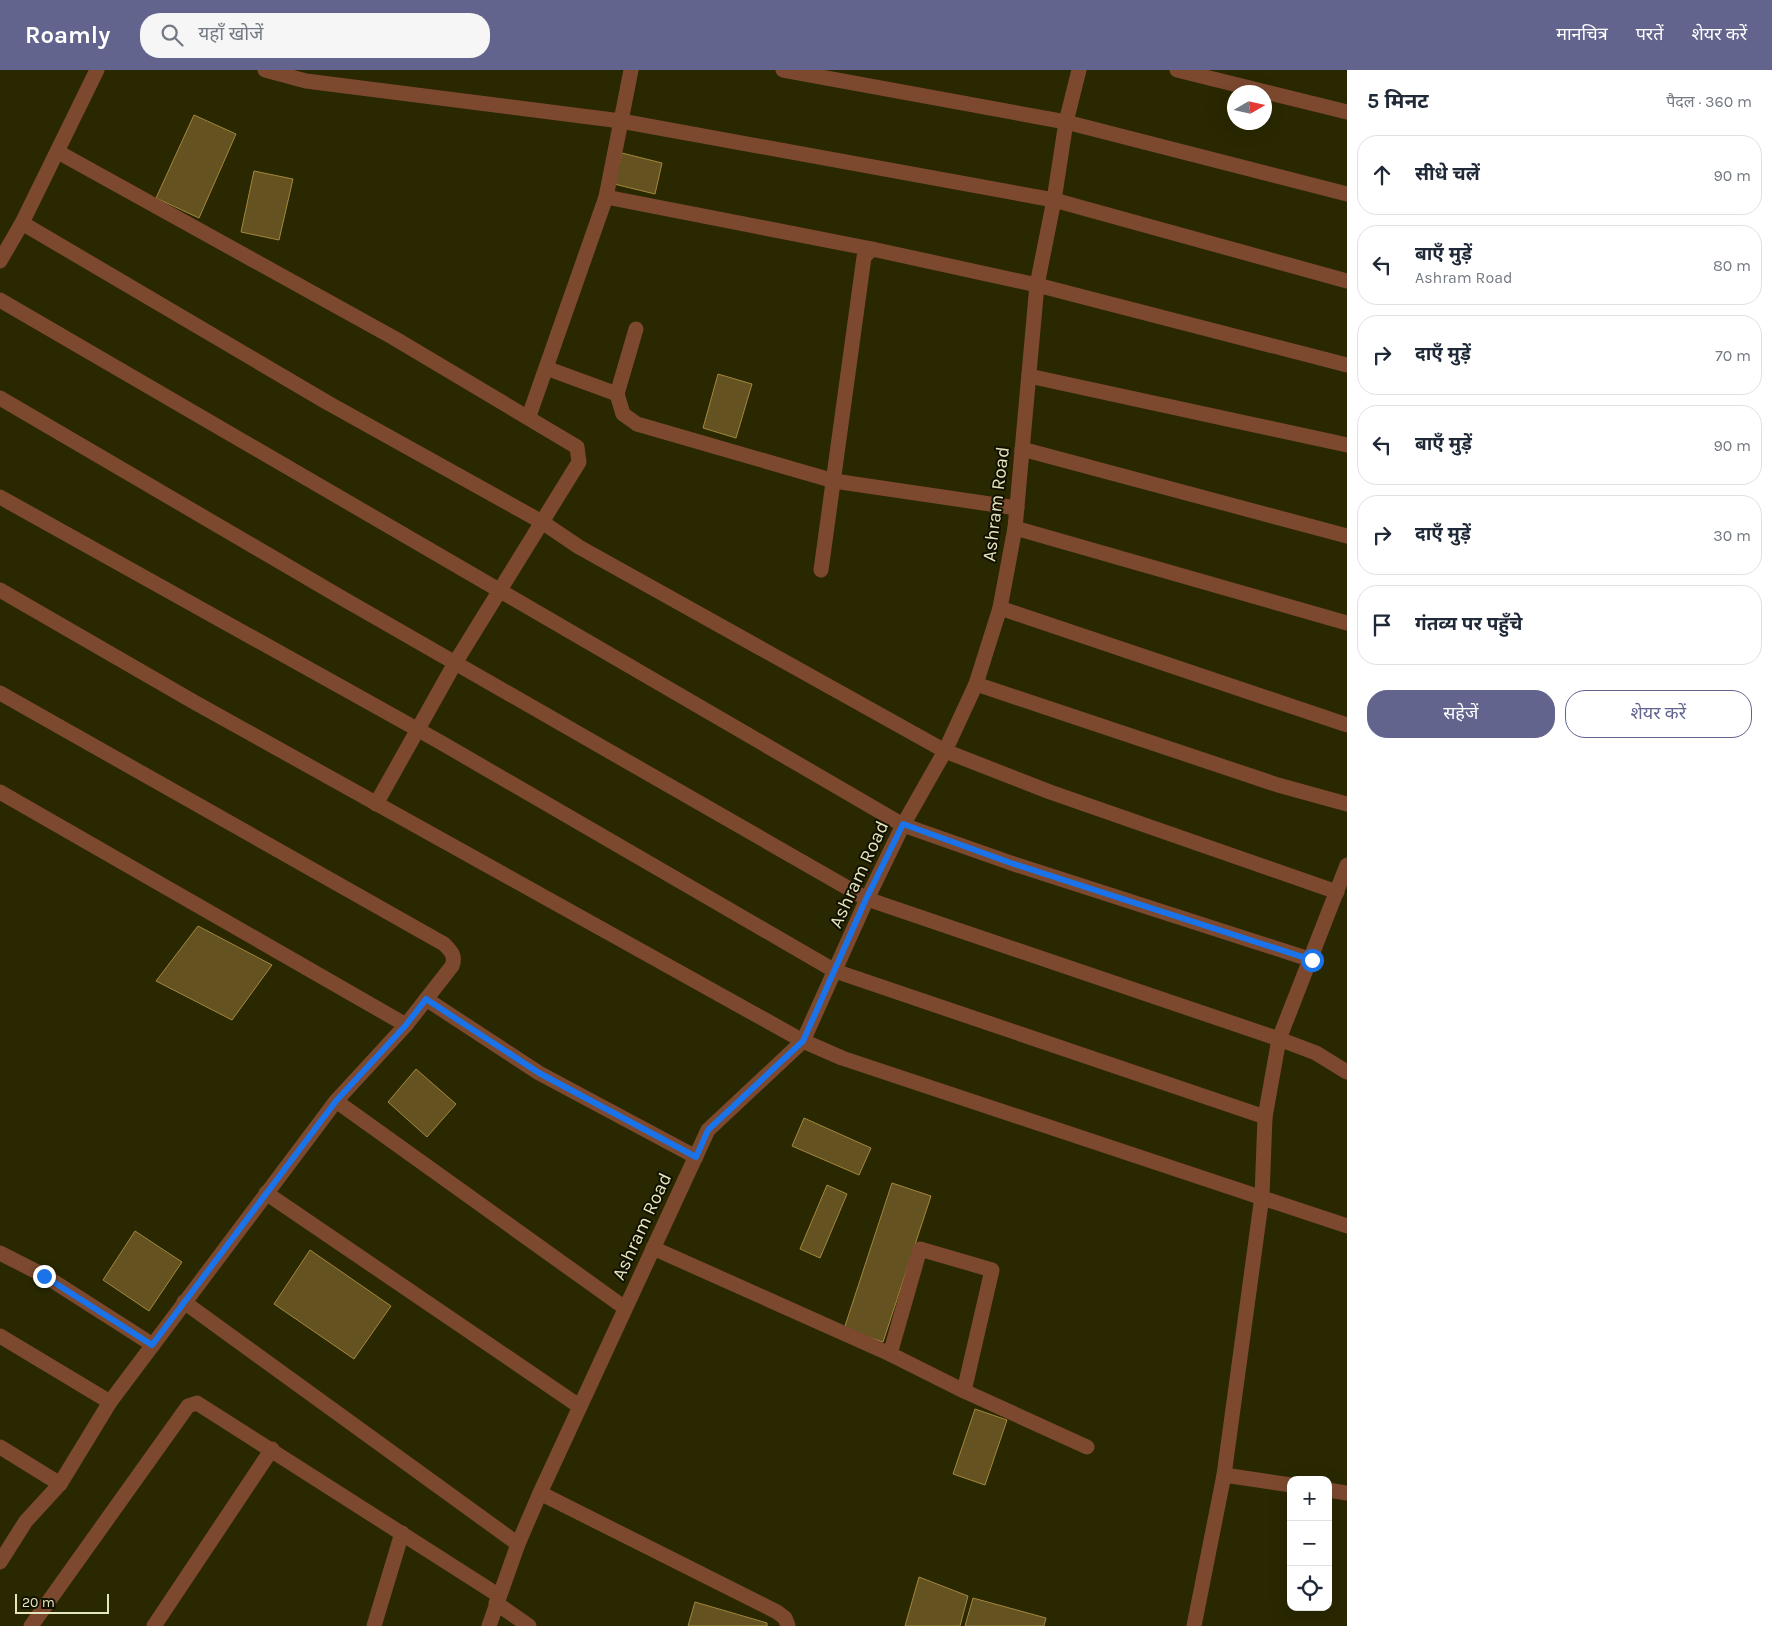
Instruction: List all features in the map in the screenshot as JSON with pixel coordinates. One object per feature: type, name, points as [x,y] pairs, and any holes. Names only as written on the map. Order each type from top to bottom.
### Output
[{"type":"street","points":[[0,261],[22,223],[98,70]]},
{"type":"street","points":[[265,70],[306,81],[621,120],[1054,200],[1347,281]]},
{"type":"street","points":[[529,416],[606,197],[631,70]]},
{"type":"street","points":[[783,70],[1066,122],[1347,194]]},
{"type":"street","name":"Ashram Road","points":[[489,1626],[518,1544],[540,1493],[708,1130],[803,1041],[866,899],[903,824],[945,751],[976,684],[1000,608],[1015,528],[1038,285],[1066,122],[1079,70]]},
{"type":"street","points":[[1177,70],[1347,112]]},
{"type":"street","points":[[58,152],[394,338],[572,442],[580,453],[579,462],[455,663],[376,804]]},
{"type":"street","points":[[606,197],[872,249],[1038,285],[1347,365]]},
{"type":"street","points":[[22,223],[328,403],[542,522],[580,547],[945,751],[1059,795],[1337,892]]},
{"type":"street","points":[[821,570],[864,257],[872,249]]},
{"type":"street","points":[[0,300],[903,824],[1056,878],[1312,960]]},
{"type":"street","points":[[636,329],[617,394],[624,414],[637,424],[834,481],[1017,508]]},
{"type":"street","points":[[546,368],[617,394]]},
{"type":"street","points":[[1029,376],[1347,445]]},
{"type":"street","points":[[0,398],[455,663],[866,899],[1316,1052],[1347,1072]]},
{"type":"street","points":[[1022,449],[1347,536]]},
{"type":"street","points":[[0,497],[418,730],[835,971],[1265,1117]]},
{"type":"street","points":[[1015,528],[1347,623]]},
{"type":"street","points":[[0,590],[194,702],[803,1041],[842,1058],[1262,1196],[1347,1226]]},
{"type":"street","points":[[1000,608],[1347,725]]},
{"type":"street","points":[[976,684],[1278,785],[1347,804]]},
{"type":"street","points":[[0,693],[444,944],[453,954],[454,961],[406,1025],[336,1101],[266,1193],[110,1402],[60,1484],[26,1521],[1,1558]]},
{"type":"street","points":[[0,792],[406,1025]]},
{"type":"street","points":[[1194,1626],[1224,1475],[1262,1196],[1265,1117],[1279,1039],[1312,960],[1347,865]]},
{"type":"street","points":[[426,999],[539,1073],[696,1157]]},
{"type":"street","points":[[336,1101],[625,1308]]},
{"type":"street","points":[[266,1193],[579,1406]]},
{"type":"street","points":[[653,1248],[890,1354],[964,1391],[1087,1447]]},
{"type":"street","points":[[890,1354],[920,1249],[992,1270],[964,1391]]},
{"type":"street","points":[[0,1253],[44,1276],[152,1345]]},
{"type":"street","points":[[184,1302],[518,1544]]},
{"type":"street","points":[[0,1336],[110,1402]]},
{"type":"street","points":[[31,1626],[188,1406],[197,1403],[402,1533],[497,1599],[529,1626]]},
{"type":"street","points":[[0,1447],[60,1484]]},
{"type":"street","points":[[154,1626],[272,1449]]},
{"type":"street","points":[[1224,1475],[1287,1484]]},
{"type":"street","points":[[1332,1491],[1347,1493]]},
{"type":"street","points":[[540,1493],[777,1612],[785,1618],[788,1626]]},
{"type":"street","points":[[374,1626],[402,1533]]},
{"type":"building","points":[[194,115],[236,134],[199,218],[156,198]]},
{"type":"building","points":[[622,153],[662,163],[655,194],[614,184]]},
{"type":"building","points":[[254,171],[293,179],[279,240],[241,232]]},
{"type":"building","points":[[718,374],[752,384],[736,438],[703,428]]},
{"type":"building","points":[[198,926],[272,965],[232,1020],[156,981]]},
{"type":"building","points":[[416,1069],[456,1104],[427,1137],[388,1102]]},
{"type":"building","points":[[804,1118],[871,1148],[859,1175],[792,1146]]},
{"type":"building","points":[[892,1183],[931,1196],[883,1342],[844,1329]]},
{"type":"building","points":[[827,1185],[847,1194],[820,1258],[800,1249]]},
{"type":"building","points":[[135,1231],[182,1262],[149,1311],[103,1280]]},
{"type":"building","points":[[310,1250],[391,1306],[354,1359],[274,1304]]},
{"type":"building","points":[[975,1409],[1007,1420],[985,1485],[953,1474]]},
{"type":"building","points":[[919,1577],[968,1596],[960,1626],[905,1626]]},
{"type":"building","points":[[973,1598],[1046,1618],[1044,1626],[965,1626]]},
{"type":"building","points":[[695,1602],[767,1623],[767,1626],[688,1626]]},
{"type":"route","points":[[44,1276],[152,1345],[336,1101],[406,1025],[426,999],[539,1073],[696,1157],[708,1130],[803,1041],[866,899],[903,824],[1128,902],[1312,960]]}]
